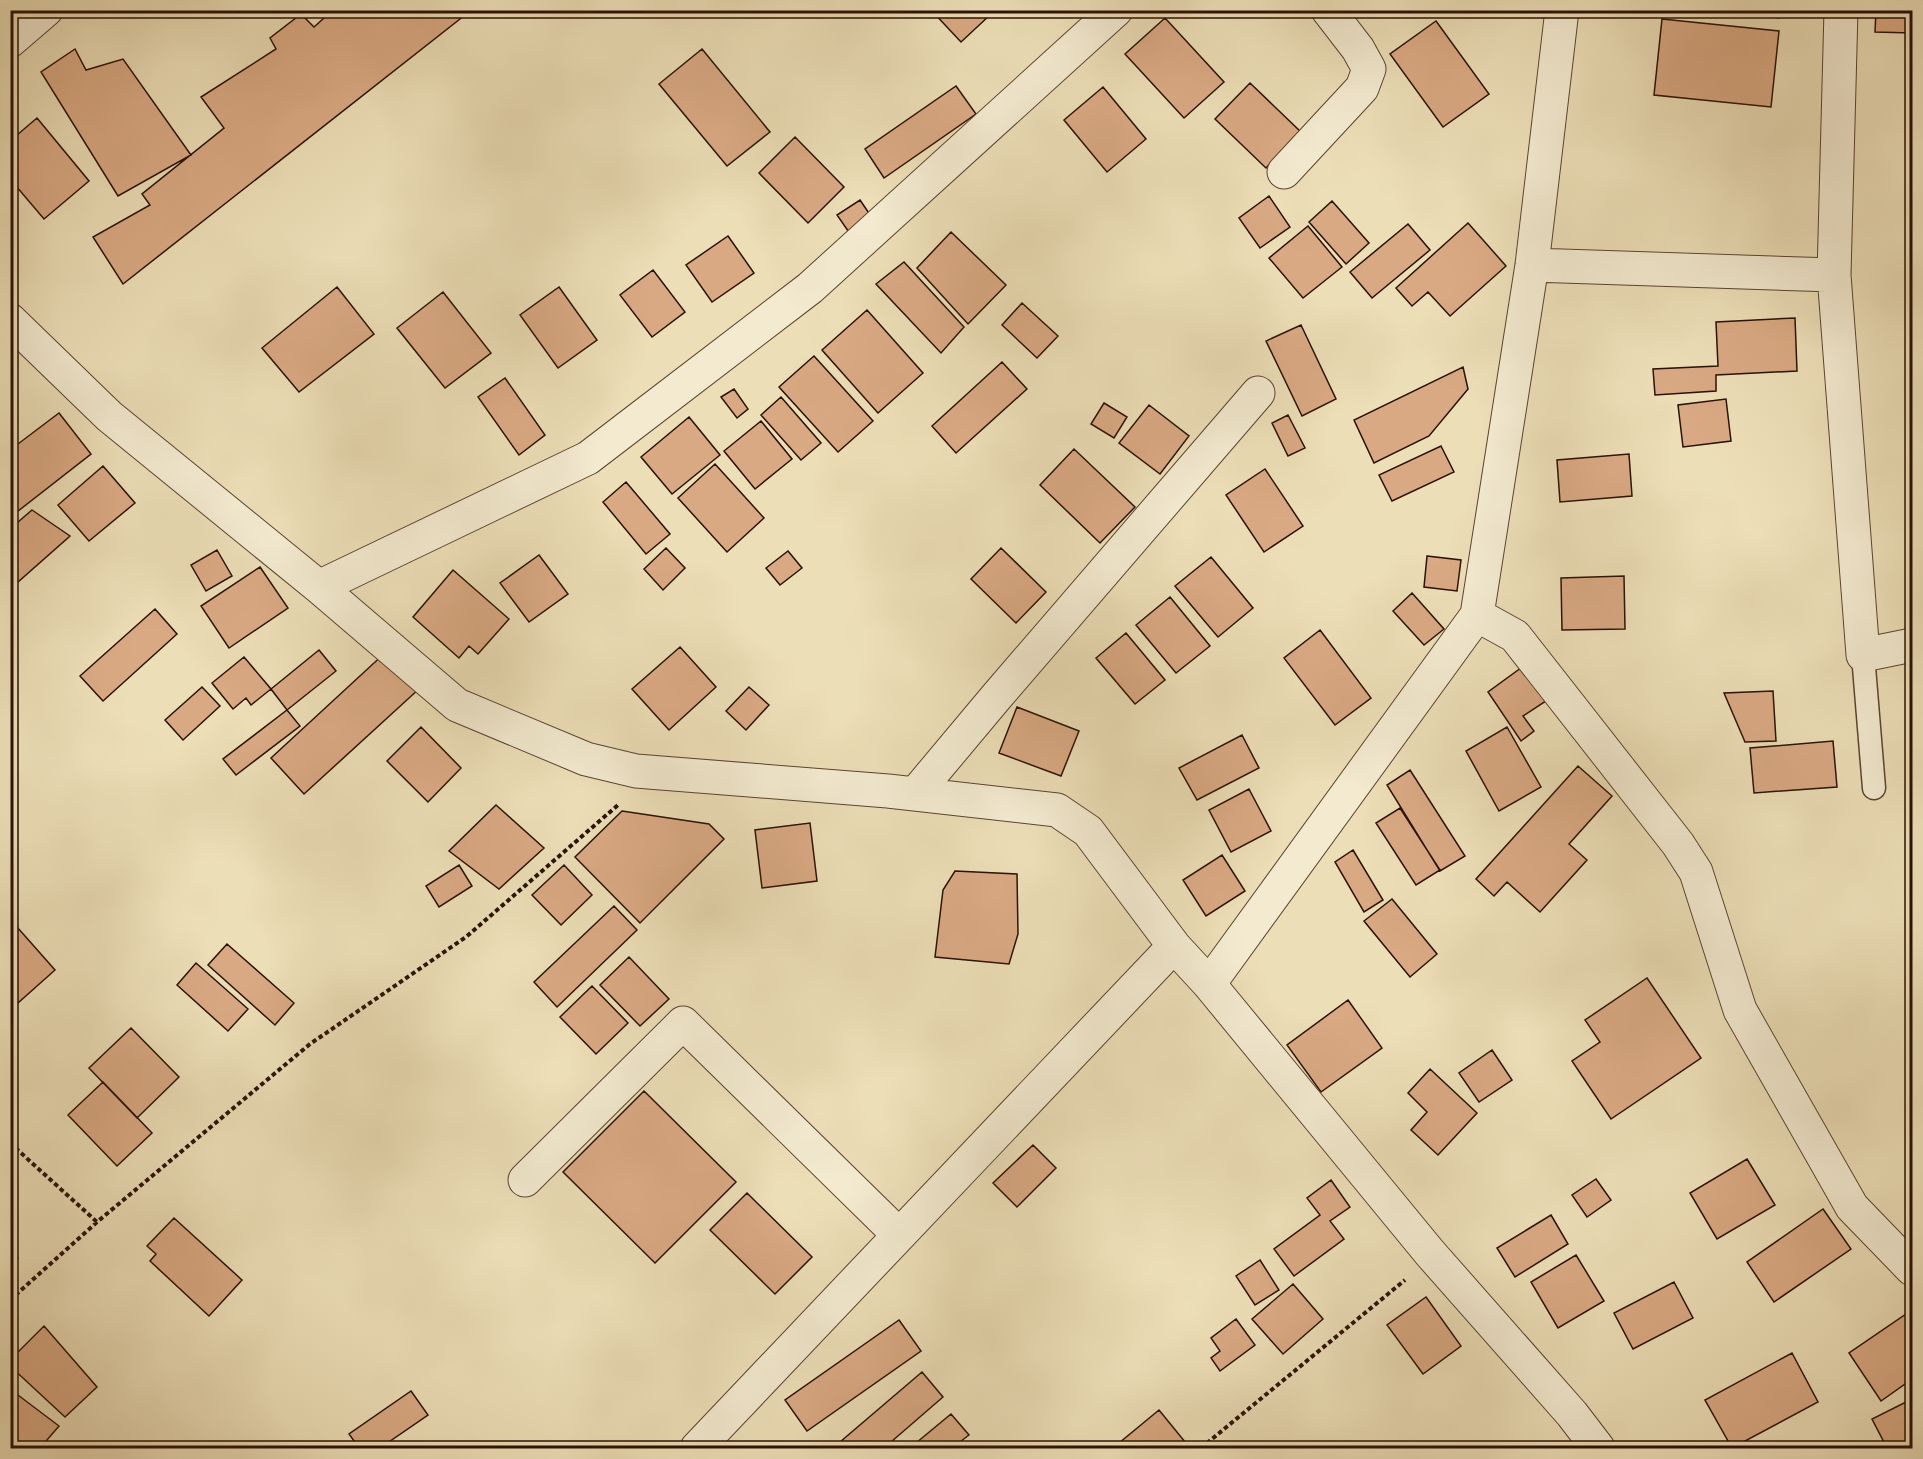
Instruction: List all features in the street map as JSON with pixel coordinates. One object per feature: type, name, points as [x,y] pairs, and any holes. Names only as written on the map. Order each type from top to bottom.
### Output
[{"type":"street","points":[[10,41],[46,10]]},
{"type":"street","points":[[319,587],[588,458],[810,288],[1116,10]]},
{"type":"street","points":[[1284,172],[1362,88],[1369,69],[1358,49],[1328,10]]},
{"type":"street","points":[[1209,984],[1477,615],[1532,265],[1562,10]]},
{"type":"street","points":[[1841,10],[1834,275],[1863,655],[1912,645]]},
{"type":"street","points":[[1532,265],[1834,275]]},
{"type":"street","points":[[10,320],[109,416],[319,587],[457,705],[586,759],[636,771],[915,794],[1057,810],[1088,831],[1174,946],[1209,984],[1430,1253],[1572,1414],[1598,1449]]},
{"type":"street","points":[[915,794],[1004,687],[1258,393]]},
{"type":"street","points":[[1477,615],[1515,636],[1678,844],[1696,872],[1740,1010],[1852,1207],[1912,1269]]},
{"type":"street","points":[[696,1449],[1174,946]]},
{"type":"street","points":[[525,1180],[683,1023],[899,1235]]},
{"type":"lane","points":[[1863,655],[1874,788]]},
{"type":"path","points":[[10,1300],[97,1222],[310,1044],[466,937],[627,796],[636,771]]},
{"type":"path","points":[[10,1143],[97,1222]]},
{"type":"path","points":[[1201,1449],[1413,1274],[1430,1253]]},
{"type":"building","points":[[333,10],[415,10],[421,15],[427,10],[458,10],[465,15],[123,284],[93,237],[150,205],[142,194],[224,128],[201,97],[276,49],[270,38],[301,14],[314,27]]},
{"type":"building","points":[[931,10],[986,10],[990,15],[961,42]]},
{"type":"building","points":[[1718,10],[1780,10],[1779,18]]},
{"type":"building","points":[[1876,10],[1912,10],[1912,33],[1875,32]]},
{"type":"building","points":[[1165,18],[1224,82],[1184,118],[1125,54]]},
{"type":"building","points":[[1662,19],[1779,31],[1771,107],[1654,95]]},
{"type":"building","points":[[1436,21],[1489,94],[1443,127],[1390,54]]},
{"type":"building","points":[[75,49],[86,70],[123,59],[191,155],[118,196],[41,72]]},
{"type":"building","points":[[702,49],[770,132],[727,166],[659,84]]},
{"type":"building","points":[[1250,83],[1301,132],[1266,168],[1215,119]]},
{"type":"building","points":[[956,86],[976,114],[884,178],[865,149]]},
{"type":"building","points":[[1103,87],[1146,139],[1107,172],[1064,120]]},
{"type":"building","points":[[37,118],[89,181],[44,219],[10,179],[10,141]]},
{"type":"building","points":[[795,137],[844,187],[808,223],[759,173]]},
{"type":"building","points":[[1269,196],[1290,227],[1260,248],[1239,218]]},
{"type":"building","points":[[860,200],[875,222],[853,238],[837,215]]},
{"type":"building","points":[[1332,201],[1369,243],[1346,264],[1309,222]]},
{"type":"building","points":[[1468,223],[1506,266],[1450,316],[1428,292],[1412,306],[1396,288]]},
{"type":"building","points":[[1408,224],[1430,250],[1372,298],[1350,272]]},
{"type":"building","points":[[1308,226],[1342,267],[1303,298],[1269,258]]},
{"type":"building","points":[[951,232],[1006,285],[968,324],[917,268]]},
{"type":"building","points":[[728,236],[754,273],[712,302],[686,265]]},
{"type":"building","points":[[904,262],[964,327],[941,353],[876,284]]},
{"type":"building","points":[[653,270],[685,312],[652,337],[620,295]]},
{"type":"building","points":[[337,287],[374,334],[299,392],[262,348]]},
{"type":"building","points":[[559,287],[597,340],[558,368],[520,315]]},
{"type":"building","points":[[443,292],[491,353],[445,388],[397,328]]},
{"type":"building","points":[[1022,303],[1058,336],[1037,358],[1002,325]]},
{"type":"building","points":[[867,310],[923,373],[878,413],[822,350]]},
{"type":"building","points":[[1795,318],[1797,371],[1716,375],[1716,391],[1655,395],[1653,369],[1718,366],[1716,322]]},
{"type":"building","points":[[1301,325],[1336,399],[1302,416],[1266,341]]},
{"type":"building","points":[[814,356],[873,421],[838,452],[779,387]]},
{"type":"building","points":[[1002,362],[1027,389],[956,453],[932,426]]},
{"type":"building","points":[[1463,367],[1468,389],[1429,436],[1374,463],[1354,420]]},
{"type":"building","points":[[505,378],[545,435],[519,455],[478,397]]},
{"type":"building","points":[[734,389],[748,409],[737,418],[721,397]]},
{"type":"building","points":[[781,397],[821,443],[801,460],[761,415]]},
{"type":"building","points":[[1726,399],[1731,441],[1683,447],[1678,405]]},
{"type":"building","points":[[1104,403],[1127,417],[1114,438],[1091,424]]},
{"type":"building","points":[[1149,405],[1189,436],[1160,474],[1119,443]]},
{"type":"building","points":[[59,413],[91,454],[13,515],[10,512],[10,450]]},
{"type":"building","points":[[1288,415],[1305,448],[1288,456],[1272,423]]},
{"type":"building","points":[[689,417],[720,455],[672,494],[641,457]]},
{"type":"building","points":[[761,421],[792,459],[755,489],[724,451]]},
{"type":"building","points":[[1441,446],[1454,472],[1392,501],[1379,475]]},
{"type":"building","points":[[1074,449],[1135,507],[1100,543],[1040,485]]},
{"type":"building","points":[[1629,454],[1632,496],[1560,502],[1557,460]]},
{"type":"building","points":[[715,464],[764,518],[727,552],[678,498]]},
{"type":"building","points":[[103,466],[135,503],[89,541],[58,505]]},
{"type":"building","points":[[1265,469],[1303,526],[1264,552],[1226,495]]},
{"type":"building","points":[[626,482],[670,534],[646,554],[603,502]]},
{"type":"building","points":[[32,510],[70,536],[10,589],[10,529]]},
{"type":"building","points":[[666,548],[685,568],[663,590],[644,569]]},
{"type":"building","points":[[1001,548],[1046,592],[1016,623],[971,579]]},
{"type":"building","points":[[217,550],[232,576],[206,591],[191,565]]},
{"type":"building","points":[[788,551],[802,568],[780,585],[766,568]]},
{"type":"building","points":[[539,555],[568,594],[529,622],[500,583]]},
{"type":"building","points":[[1427,556],[1461,560],[1457,591],[1424,587]]},
{"type":"building","points":[[1211,557],[1253,608],[1218,637],[1175,586]]},
{"type":"building","points":[[260,567],[288,608],[229,648],[201,606]]},
{"type":"building","points":[[453,570],[509,619],[478,654],[469,646],[459,658],[413,617]]},
{"type":"building","points":[[1624,576],[1625,629],[1562,630],[1561,578]]},
{"type":"building","points":[[1412,593],[1444,629],[1424,645],[1393,611]]},
{"type":"building","points":[[1170,597],[1210,646],[1176,673],[1136,625]]},
{"type":"building","points":[[155,609],[177,634],[103,701],[80,676]]},
{"type":"building","points":[[1320,630],[1371,698],[1335,725],[1284,658]]},
{"type":"building","points":[[1126,633],[1165,680],[1135,704],[1096,658]]},
{"type":"building","points":[[680,647],[716,687],[669,730],[632,689]]},
{"type":"building","points":[[319,650],[336,671],[287,710],[271,689]]},
{"type":"building","points":[[387,651],[420,688],[304,794],[271,758]]},
{"type":"building","points":[[244,657],[271,689],[251,705],[246,698],[233,709],[212,683]]},
{"type":"building","points":[[1525,665],[1549,699],[1523,716],[1534,731],[1521,741],[1488,692]]},
{"type":"building","points":[[202,687],[220,706],[183,740],[165,720]]},
{"type":"building","points":[[749,687],[769,705],[746,730],[726,711]]},
{"type":"building","points":[[1773,691],[1776,741],[1745,742],[1724,693]]},
{"type":"building","points":[[1017,707],[1079,731],[1061,776],[999,753]]},
{"type":"building","points":[[287,710],[300,726],[236,775],[223,759]]},
{"type":"building","points":[[421,727],[461,768],[428,802],[387,761]]},
{"type":"building","points":[[1507,727],[1541,787],[1499,811],[1466,751]]},
{"type":"building","points":[[1242,735],[1259,768],[1197,800],[1179,768]]},
{"type":"building","points":[[1833,741],[1837,787],[1754,793],[1750,748]]},
{"type":"building","points":[[1578,766],[1612,796],[1569,844],[1587,860],[1540,912],[1507,882],[1494,896],[1476,879]]},
{"type":"building","points":[[1410,770],[1465,856],[1440,871],[1387,785]]},
{"type":"building","points":[[1249,789],[1271,831],[1231,852],[1209,810]]},
{"type":"building","points":[[496,805],[544,848],[499,889],[449,851]]},
{"type":"building","points":[[1400,808],[1440,870],[1416,885],[1376,823]]},
{"type":"building","points":[[622,811],[709,824],[724,839],[640,923],[575,857]]},
{"type":"building","points":[[810,823],[817,881],[762,888],[755,830]]},
{"type":"building","points":[[1353,850],[1383,900],[1364,912],[1335,862]]},
{"type":"building","points":[[1222,855],[1245,891],[1206,916],[1183,880]]},
{"type":"building","points":[[459,865],[472,886],[439,907],[426,886]]},
{"type":"building","points":[[564,865],[592,895],[561,925],[532,895]]},
{"type":"building","points":[[955,871],[1017,874],[1018,934],[1009,964],[935,957],[943,890]]},
{"type":"building","points":[[1392,899],[1437,954],[1410,977],[1364,921]]},
{"type":"building","points":[[614,906],[637,930],[557,1007],[534,982]]},
{"type":"building","points":[[17,927],[55,970],[10,1010],[10,932]]},
{"type":"building","points":[[227,944],[294,1003],[275,1025],[208,965]]},
{"type":"building","points":[[629,957],[669,999],[640,1026],[600,985]]},
{"type":"building","points":[[196,963],[248,1009],[228,1031],[177,985]]},
{"type":"building","points":[[1647,978],[1701,1058],[1611,1119],[1572,1061],[1600,1042],[1585,1020]]},
{"type":"building","points":[[592,986],[628,1023],[596,1054],[560,1017]]},
{"type":"building","points":[[1348,1000],[1382,1048],[1321,1092],[1287,1045]]},
{"type":"building","points":[[131,1028],[179,1077],[137,1118],[89,1068]]},
{"type":"building","points":[[1492,1050],[1512,1080],[1479,1102],[1459,1073]]},
{"type":"building","points":[[1430,1069],[1477,1113],[1438,1155],[1411,1130],[1427,1112],[1408,1093]]},
{"type":"building","points":[[103,1082],[152,1133],[117,1166],[68,1115]]},
{"type":"building","points":[[644,1091],[736,1182],[655,1263],[563,1172]]},
{"type":"building","points":[[1033,1145],[1056,1168],[1017,1207],[993,1183]]},
{"type":"building","points":[[1747,1159],[1775,1205],[1717,1239],[1690,1193]]},
{"type":"building","points":[[1596,1179],[1611,1200],[1587,1217],[1572,1195]]},
{"type":"building","points":[[1331,1180],[1350,1207],[1330,1221],[1344,1239],[1294,1276],[1274,1249],[1320,1215],[1307,1198]]},
{"type":"building","points":[[747,1193],[812,1257],[775,1294],[710,1230]]},
{"type":"building","points":[[1823,1209],[1851,1249],[1774,1302],[1747,1262]]},
{"type":"building","points":[[1551,1215],[1568,1244],[1515,1277],[1497,1248]]},
{"type":"building","points":[[174,1218],[242,1280],[209,1316],[150,1261],[156,1254],[147,1246]]},
{"type":"building","points":[[10,1249],[18,1258],[10,1265]]},
{"type":"building","points":[[1576,1255],[1604,1301],[1558,1328],[1531,1282]]},
{"type":"building","points":[[1260,1260],[1279,1290],[1255,1305],[1236,1276]]},
{"type":"building","points":[[1674,1282],[1693,1318],[1633,1349],[1614,1313]]},
{"type":"building","points":[[1293,1284],[1323,1319],[1283,1354],[1252,1319]]},
{"type":"building","points":[[1426,1297],[1461,1346],[1423,1374],[1387,1325]]},
{"type":"building","points":[[1912,1310],[1912,1379],[1881,1401],[1849,1353]]},
{"type":"building","points":[[1236,1319],[1255,1345],[1220,1371],[1211,1358],[1220,1351],[1211,1338]]},
{"type":"building","points":[[899,1320],[921,1351],[807,1431],[785,1400]]},
{"type":"building","points":[[44,1326],[97,1387],[65,1417],[10,1366],[10,1360]]},
{"type":"building","points":[[1792,1353],[1818,1402],[1732,1448],[1705,1400]]},
{"type":"building","points":[[922,1372],[943,1397],[884,1448],[833,1448]]},
{"type":"building","points":[[10,1389],[59,1426],[40,1448],[18,1448],[10,1442]]},
{"type":"building","points":[[411,1391],[428,1415],[380,1448],[359,1448],[349,1434]]},
{"type":"building","points":[[1912,1399],[1912,1448],[1887,1448],[1872,1419]]},
{"type":"building","points":[[1159,1410],[1190,1448],[1113,1448]]},
{"type":"building","points":[[951,1414],[969,1435],[952,1448],[910,1448]]}]
